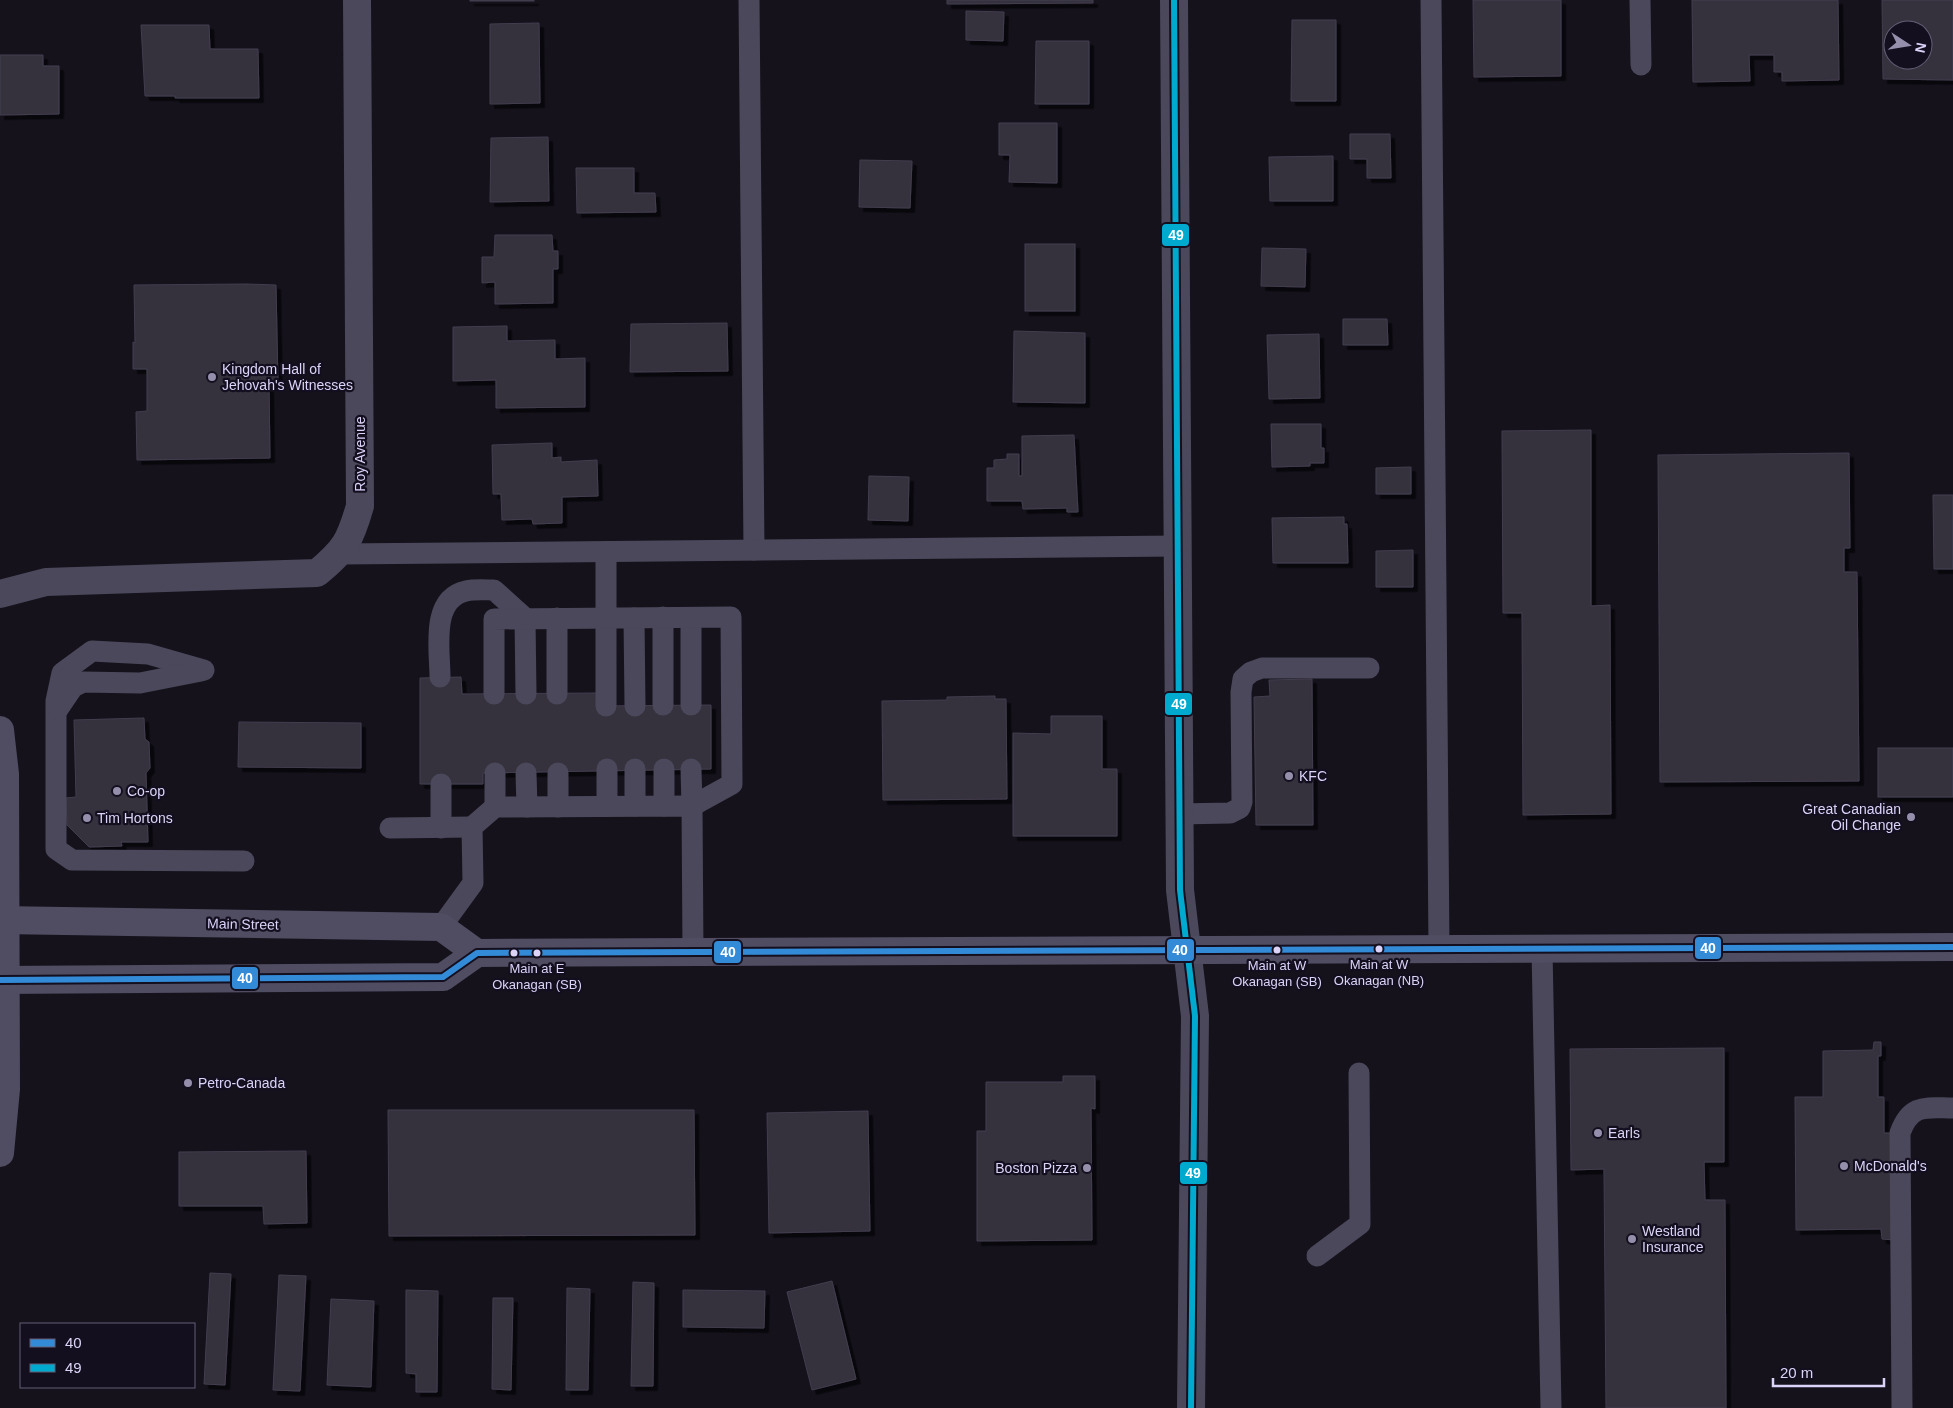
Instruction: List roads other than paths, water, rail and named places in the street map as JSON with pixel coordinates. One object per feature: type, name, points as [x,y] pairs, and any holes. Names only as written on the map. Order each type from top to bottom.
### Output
[{"type":"main road","points":[[0,730],[5,774],[2,980],[6,1089],[0,1153]]},
{"type":"main road","name":"Main Street","points":[[2,920],[440,927]]},
{"type":"main road","points":[[440,927],[477,953]]},
{"type":"main road","points":[[2,980],[442,977],[477,953],[1953,947]]},
{"type":"street","name":"Roy Avenue","points":[[0,594],[46,582],[317,573],[340,554],[352,535],[360,506],[357,0]]},
{"type":"street","points":[[1174,0],[1180,890],[1189,951],[1195,1016],[1191,1408]]},
{"type":"lane","points":[[749,0],[754,550]]},
{"type":"lane","points":[[1432,0],[1439,950]]},
{"type":"lane","points":[[1640,0],[1641,65]]},
{"type":"lane","points":[[340,554],[1178,546]]},
{"type":"lane","points":[[606,552],[606,706]]},
{"type":"lane","points":[[440,678],[442,616],[446,603],[456,594],[467,590],[494,590],[525,618],[526,694]]},
{"type":"lane","points":[[663,617],[663,706]]},
{"type":"lane","points":[[390,828],[472,827],[495,807],[692,806],[732,784],[731,617],[494,618],[494,694]]},
{"type":"lane","points":[[557,618],[557,694]]},
{"type":"lane","points":[[634,618],[635,706]]},
{"type":"lane","points":[[691,618],[691,705]]},
{"type":"lane","points":[[56,712],[73,687],[83,682],[140,683],[204,670],[148,654],[92,651],[62,673],[56,701],[56,712],[56,849],[72,860],[244,861]]},
{"type":"lane","points":[[1179,814],[1230,813],[1240,808],[1242,802],[1241,692],[1243,679],[1252,672],[1262,668],[1368,668]]},
{"type":"lane","points":[[607,769],[607,806]]},
{"type":"lane","points":[[635,769],[636,806]]},
{"type":"lane","points":[[664,769],[664,806]]},
{"type":"lane","points":[[691,769],[693,952]]},
{"type":"lane","points":[[495,773],[495,807]]},
{"type":"lane","points":[[526,773],[527,807]]},
{"type":"lane","points":[[558,773],[558,807]]},
{"type":"lane","points":[[441,784],[441,828]]},
{"type":"lane","points":[[440,927],[473,883],[472,827]]},
{"type":"lane","points":[[1542,949],[1551,1408]]},
{"type":"lane","points":[[1317,1256],[1360,1224],[1360,1073]]},
{"type":"lane","points":[[1902,1408],[1900,1133],[1905,1120],[1913,1111],[1924,1108],[1953,1108]]},
{"type":"place","name":"Kingdom Hall of Jehovah's Witnesses","points":[[212,377]]},
{"type":"place","name":"KFC","points":[[1289,776]]},
{"type":"place","name":"Co-op","points":[[117,791]]},
{"type":"place","name":"Great Canadian Oil Change","points":[[1911,817]]},
{"type":"place","name":"Tim Hortons","points":[[87,818]]},
{"type":"place","name":"Main at W Okanagan (NB)","points":[[1379,949]]},
{"type":"place","name":"Main at W Okanagan (SB)","points":[[1277,950]]},
{"type":"place","name":"Main at E Okanagan (SB)","points":[[537,953]]},
{"type":"place","name":"Petro-Canada","points":[[188,1083]]},
{"type":"place","name":"Earls","points":[[1598,1133]]},
{"type":"place","name":"McDonald's","points":[[1844,1166]]},
{"type":"place","name":"Boston Pizza","points":[[1087,1168]]},
{"type":"place","name":"Westland Insurance","points":[[1632,1239]]}]
